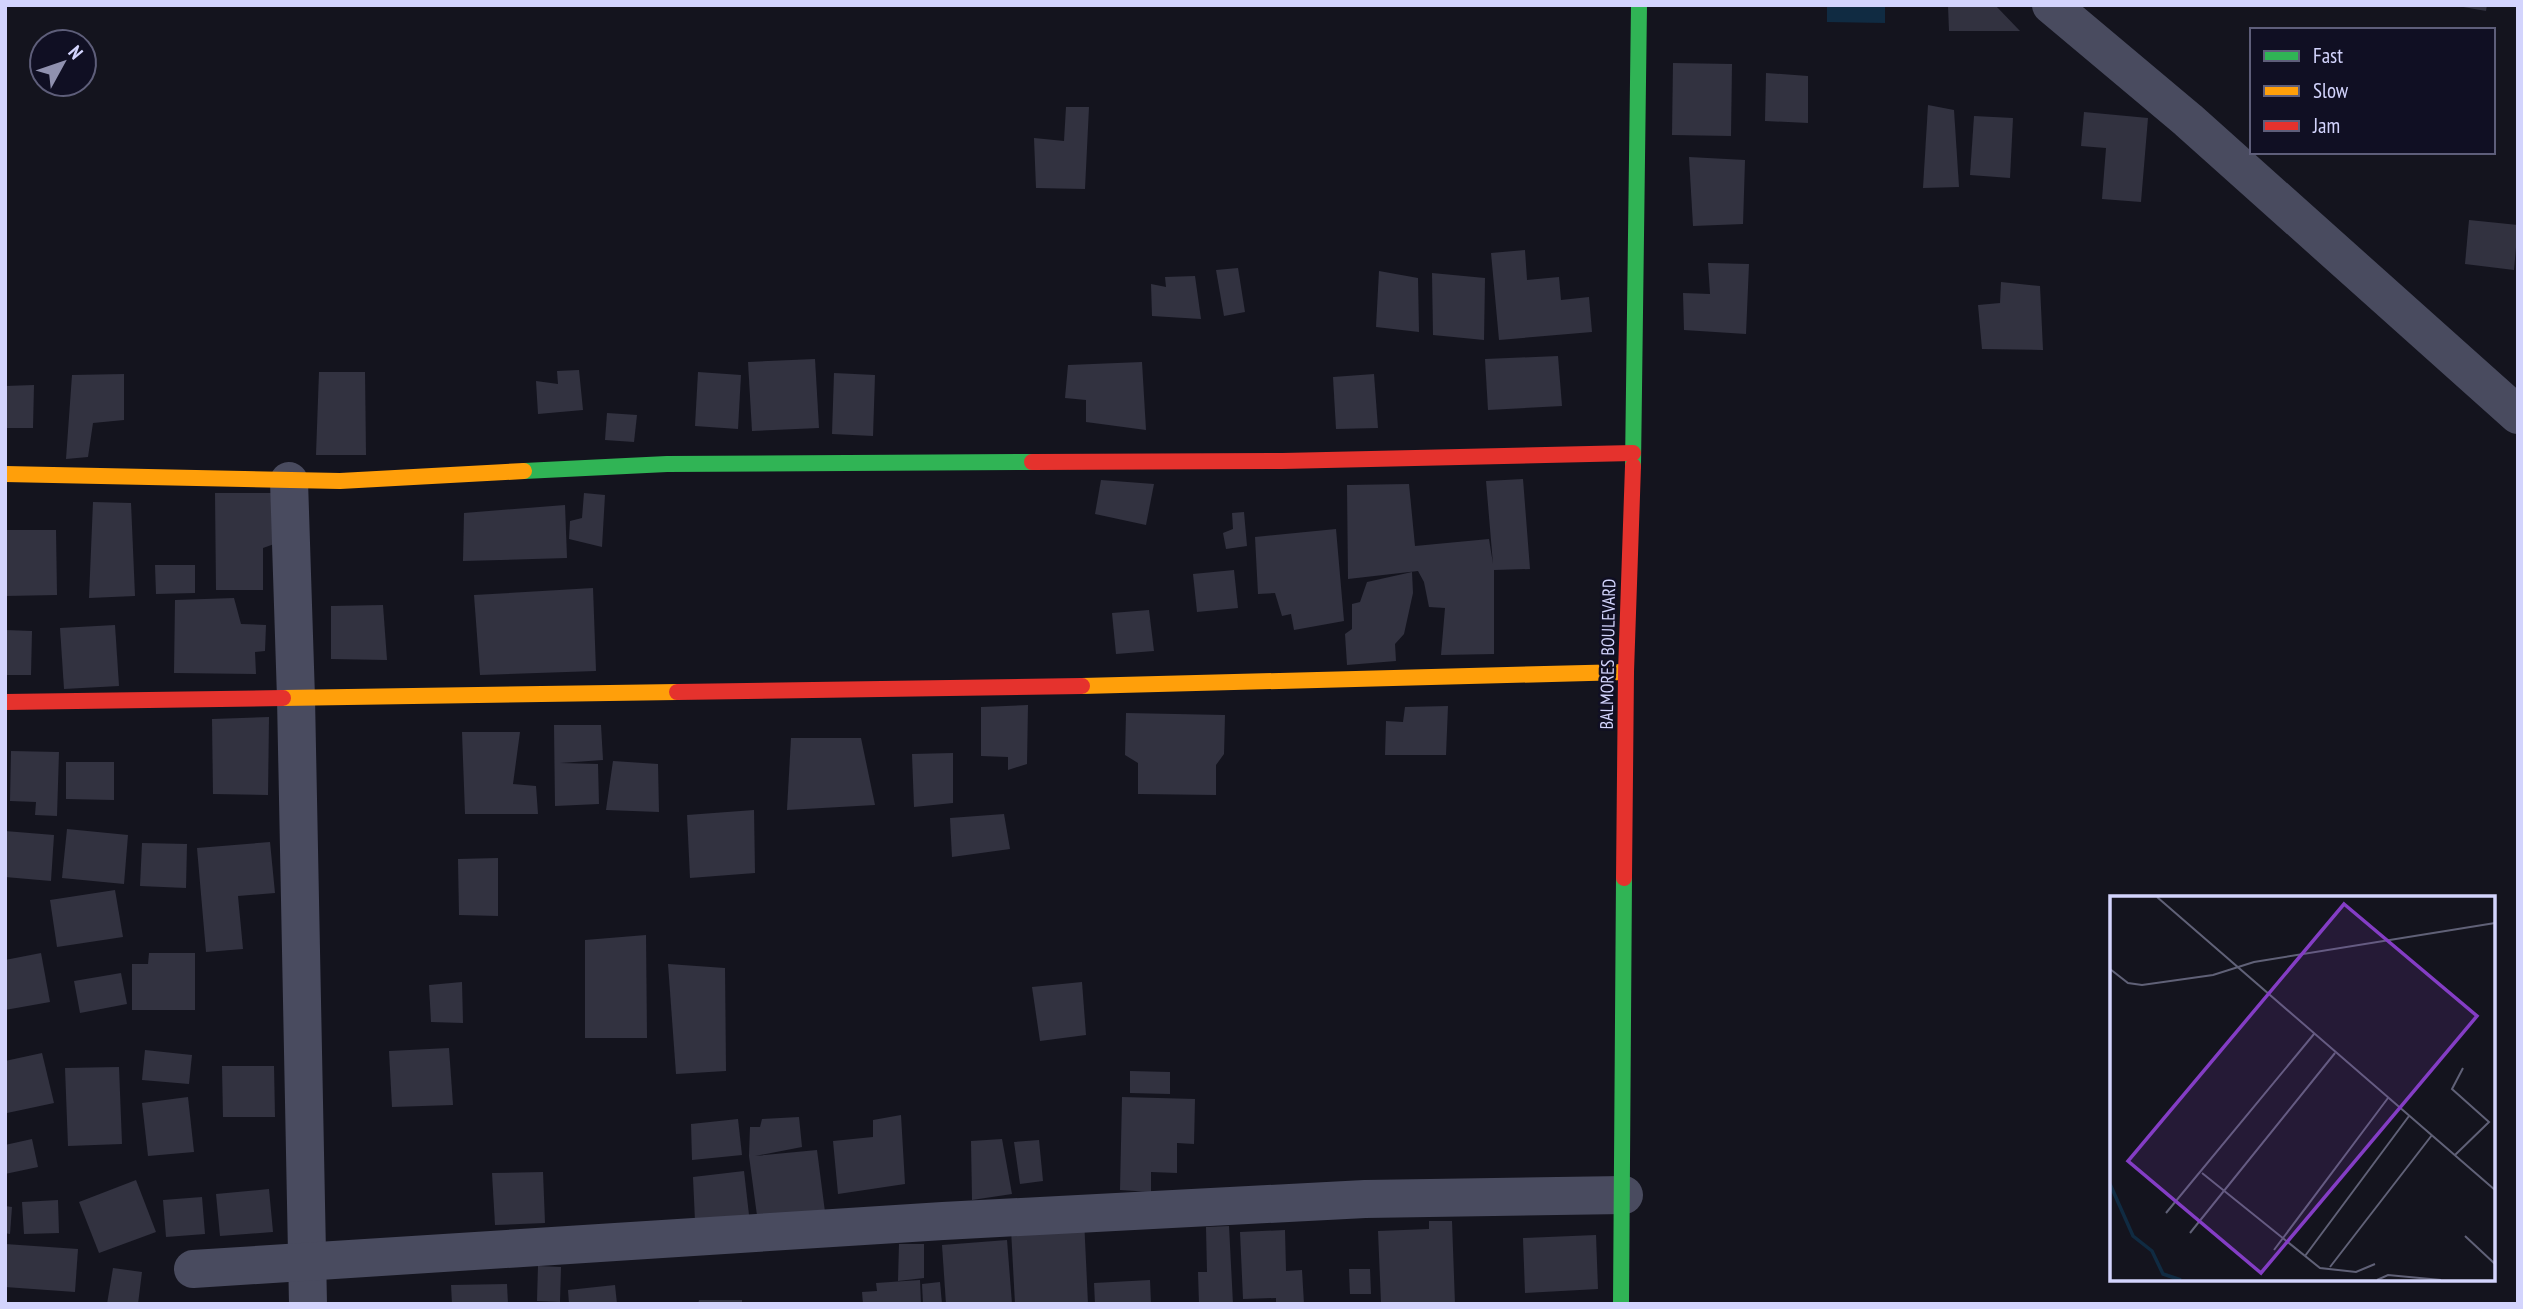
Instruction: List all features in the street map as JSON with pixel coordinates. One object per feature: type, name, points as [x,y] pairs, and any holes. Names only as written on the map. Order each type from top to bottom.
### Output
[{"type":"street","name":"BALMORES BOULEVARD","points":[[1621,1304],[1624,1195],[1626,672],[1633,453],[1639,5]]},
{"type":"street","points":[[2051,5],[2188,120],[2518,415]]},
{"type":"street","points":[[5,474],[341,481],[667,464],[1282,461],[1633,453]]},
{"type":"street","points":[[289,481],[308,1304]]},
{"type":"street","points":[[5,702],[1040,687],[1626,672]]},
{"type":"street","points":[[193,1269],[848,1227],[1311,1201],[1624,1195]]},
{"type":"water","points":[[1827,5],[1885,5],[1885,23],[1827,22]]},
{"type":"building","points":[[1948,5],[1995,5],[2020,31],[1949,31]]},
{"type":"building","points":[[2452,5],[2487,5],[2486,11]]},
{"type":"building","points":[[1673,63],[1732,64],[1731,136],[1672,135]]},
{"type":"building","points":[[1766,73],[1808,76],[1808,123],[1765,121]]},
{"type":"building","points":[[1928,105],[1954,110],[1959,187],[1923,188]]},
{"type":"building","points":[[1066,107],[1089,107],[1085,189],[1036,188],[1034,138],[1064,141]]},
{"type":"building","points":[[2084,112],[2148,118],[2141,202],[2102,199],[2106,148],[2081,146]]},
{"type":"building","points":[[1974,116],[2013,118],[2010,178],[1970,175]]},
{"type":"building","points":[[1689,157],[1745,160],[1743,224],[1693,226]]},
{"type":"building","points":[[2469,220],[2518,225],[2514,270],[2465,264]]},
{"type":"building","points":[[1525,250],[1527,280],[1559,277],[1561,300],[1589,297],[1592,332],[1499,340],[1491,253]]},
{"type":"building","points":[[1708,263],[1749,264],[1746,334],[1684,330],[1683,293],[1710,294]]},
{"type":"building","points":[[1238,268],[1245,312],[1224,316],[1216,270]]},
{"type":"building","points":[[1379,271],[1418,278],[1419,332],[1376,327]]},
{"type":"building","points":[[1432,273],[1485,278],[1484,340],[1433,335]]},
{"type":"building","points":[[1195,276],[1201,319],[1152,316],[1151,284],[1166,287],[1165,277]]},
{"type":"building","points":[[2001,282],[2040,286],[2043,350],[1982,349],[1978,305],[2000,303]]},
{"type":"building","points":[[1558,356],[1562,406],[1488,410],[1485,359]]},
{"type":"building","points":[[815,359],[819,428],[752,431],[748,362]]},
{"type":"building","points":[[1142,362],[1146,430],[1086,422],[1086,400],[1065,398],[1068,365]]},
{"type":"building","points":[[579,370],[583,410],[538,414],[536,381],[558,384],[557,371]]},
{"type":"building","points":[[319,372],[365,372],[366,455],[316,455]]},
{"type":"building","points":[[698,372],[741,375],[738,429],[695,426]]},
{"type":"building","points":[[834,373],[875,375],[873,436],[832,434]]},
{"type":"building","points":[[124,374],[124,420],[93,423],[88,457],[66,459],[72,375]]},
{"type":"building","points":[[1374,374],[1378,428],[1336,429],[1333,377]]},
{"type":"building","points":[[34,385],[33,428],[5,428],[5,386]]},
{"type":"building","points":[[607,413],[637,415],[634,442],[605,440]]},
{"type":"building","points":[[1523,479],[1530,569],[1494,570],[1494,654],[1441,655],[1445,608],[1429,607],[1424,582],[1418,571],[1348,579],[1347,485],[1409,484],[1415,546],[1489,539],[1493,564],[1486,481]]},
{"type":"building","points":[[1101,480],[1154,484],[1146,525],[1095,514]]},
{"type":"building","points":[[215,493],[276,493],[277,543],[263,548],[263,590],[216,590]]},
{"type":"building","points":[[584,493],[605,495],[602,547],[569,539],[570,521],[582,518]]},
{"type":"building","points":[[93,502],[131,503],[135,596],[89,598]]},
{"type":"building","points":[[565,505],[567,558],[463,561],[464,513]]},
{"type":"building","points":[[1244,512],[1247,546],[1226,549],[1223,533],[1233,529],[1232,513]]},
{"type":"building","points":[[1336,529],[1344,621],[1294,630],[1291,614],[1282,616],[1275,593],[1258,594],[1255,537]]},
{"type":"building","points":[[5,530],[56,530],[57,595],[5,596]]},
{"type":"building","points":[[155,565],[195,565],[195,593],[156,594]]},
{"type":"building","points":[[1234,570],[1238,608],[1197,612],[1193,574]]},
{"type":"building","points":[[1412,572],[1413,593],[1404,634],[1395,644],[1396,661],[1347,665],[1345,634],[1352,629],[1352,604],[1360,602],[1367,582]]},
{"type":"building","points":[[593,588],[596,671],[480,675],[474,595]]},
{"type":"building","points":[[234,598],[241,624],[266,625],[265,651],[255,652],[256,674],[174,673],[175,600]]},
{"type":"building","points":[[383,605],[387,660],[331,659],[331,606]]},
{"type":"building","points":[[1149,610],[1154,651],[1116,654],[1112,613]]},
{"type":"building","points":[[115,625],[119,686],[64,689],[60,628]]},
{"type":"building","points":[[5,630],[32,631],[31,675],[5,675]]},
{"type":"building","points":[[1028,705],[1027,764],[1008,770],[1008,757],[981,756],[981,707]]},
{"type":"building","points":[[1448,706],[1446,755],[1385,755],[1386,721],[1403,722],[1405,707]]},
{"type":"building","points":[[1126,713],[1225,715],[1224,754],[1216,765],[1216,795],[1138,794],[1138,763],[1125,755]]},
{"type":"building","points":[[269,717],[268,795],[213,794],[212,719]]},
{"type":"building","points":[[554,725],[601,725],[603,760],[560,763],[598,764],[599,804],[555,806]]},
{"type":"building","points":[[462,732],[520,732],[513,784],[536,786],[538,814],[465,814]]},
{"type":"building","points":[[791,738],[861,738],[875,805],[787,810]]},
{"type":"building","points":[[11,751],[59,752],[57,816],[35,815],[36,802],[10,801]]},
{"type":"building","points":[[953,753],[953,803],[914,807],[912,754]]},
{"type":"building","points":[[613,761],[658,764],[659,812],[606,810]]},
{"type":"building","points":[[66,762],[114,762],[114,800],[66,799]]},
{"type":"building","points":[[754,810],[755,873],[690,878],[687,815]]},
{"type":"building","points":[[1004,814],[1010,849],[952,857],[950,818]]},
{"type":"building","points":[[67,829],[128,835],[124,884],[62,878]]},
{"type":"building","points":[[5,831],[54,835],[51,881],[5,877]]},
{"type":"building","points":[[270,842],[275,893],[238,896],[243,949],[206,952],[197,848]]},
{"type":"building","points":[[142,843],[187,844],[186,888],[140,886]]},
{"type":"building","points":[[498,858],[498,916],[459,915],[458,859]]},
{"type":"building","points":[[115,890],[123,937],[57,947],[50,900]]},
{"type":"building","points":[[646,935],[647,1038],[585,1038],[585,940]]},
{"type":"building","points":[[41,953],[50,1002],[5,1010],[5,960]]},
{"type":"building","points":[[149,953],[195,953],[195,1010],[132,1010],[132,964],[148,964]]},
{"type":"building","points":[[668,964],[725,968],[726,1071],[676,1074]]},
{"type":"building","points":[[121,973],[127,1004],[80,1013],[74,981]]},
{"type":"building","points":[[462,982],[463,1023],[431,1022],[429,985]]},
{"type":"building","points":[[1082,982],[1086,1035],[1040,1041],[1032,987]]},
{"type":"building","points":[[449,1048],[453,1105],[392,1107],[389,1051]]},
{"type":"building","points":[[145,1050],[192,1055],[189,1084],[142,1080]]},
{"type":"building","points":[[42,1053],[54,1103],[7,1113],[5,1061]]},
{"type":"building","points":[[222,1066],[274,1066],[275,1117],[223,1117]]},
{"type":"building","points":[[119,1067],[122,1144],[68,1146],[65,1068]]},
{"type":"building","points":[[1130,1071],[1170,1072],[1170,1094],[1130,1093]]},
{"type":"building","points":[[188,1097],[194,1152],[148,1156],[142,1103]]},
{"type":"building","points":[[1122,1097],[1195,1099],[1194,1144],[1177,1143],[1177,1173],[1151,1172],[1151,1192],[1120,1190]]},
{"type":"building","points":[[901,1115],[905,1184],[838,1194],[833,1141],[873,1137],[873,1120]]},
{"type":"building","points":[[799,1117],[802,1147],[755,1156],[817,1150],[825,1212],[758,1223],[749,1156],[750,1127],[760,1127],[762,1119]]},
{"type":"building","points":[[738,1119],[742,1155],[692,1160],[691,1124]]},
{"type":"building","points":[[32,1139],[38,1167],[5,1174],[5,1145]]},
{"type":"building","points":[[1002,1139],[1012,1194],[972,1200],[971,1141]]},
{"type":"building","points":[[1039,1140],[1043,1181],[1020,1184],[1014,1142]]},
{"type":"building","points":[[744,1171],[749,1215],[695,1221],[693,1177]]},
{"type":"building","points":[[543,1172],[545,1223],[495,1225],[492,1173]]},
{"type":"building","points":[[136,1180],[156,1232],[99,1253],[79,1202]]},
{"type":"building","points":[[269,1189],[273,1232],[220,1236],[216,1194]]},
{"type":"building","points":[[202,1197],[205,1234],[166,1237],[163,1200]]},
{"type":"building","points":[[58,1200],[59,1233],[24,1234],[22,1202]]},
{"type":"building","points":[[5,1206],[12,1207],[10,1234],[5,1233]]},
{"type":"building","points":[[1084,1219],[1088,1304],[1015,1304],[1011,1229]]},
{"type":"building","points":[[1429,1221],[1452,1221],[1455,1304],[1381,1303],[1378,1231],[1429,1229]]},
{"type":"building","points":[[1229,1226],[1233,1304],[1199,1304],[1198,1272],[1207,1272],[1206,1227]]},
{"type":"building","points":[[1285,1230],[1286,1271],[1302,1270],[1304,1304],[1276,1304],[1276,1298],[1243,1299],[1240,1232]]},
{"type":"building","points":[[1596,1235],[1598,1289],[1525,1293],[1523,1238]]},
{"type":"building","points":[[1007,1240],[1012,1304],[946,1304],[942,1245]]},
{"type":"building","points":[[5,1244],[78,1249],[75,1292],[5,1287]]},
{"type":"building","points":[[899,1244],[924,1244],[924,1278],[898,1281]]},
{"type":"building","points":[[538,1266],[561,1267],[560,1302],[537,1301]]},
{"type":"building","points":[[113,1268],[142,1272],[138,1304],[107,1304]]},
{"type":"building","points":[[1349,1269],[1370,1269],[1371,1294],[1350,1294]]},
{"type":"building","points":[[920,1280],[921,1304],[863,1304],[862,1292],[877,1291],[876,1283]]},
{"type":"building","points":[[1150,1280],[1151,1304],[1095,1304],[1094,1283]]},
{"type":"building","points":[[940,1282],[942,1304],[923,1304],[922,1284]]},
{"type":"building","points":[[507,1284],[508,1304],[452,1304],[451,1285]]},
{"type":"building","points":[[615,1285],[617,1304],[569,1304],[568,1290]]},
{"type":"building","points":[[699,1300],[742,1300],[742,1304],[698,1304]]},
{"type":"traffic: fast","points":[[1633,466],[1639,5]]},
{"type":"traffic: fast","points":[[524,471],[667,464],[1032,462]]},
{"type":"traffic: fast","points":[[1621,1304],[1624,878]]},
{"type":"traffic: slow","points":[[5,474],[340,481],[524,471]]},
{"type":"traffic: slow","points":[[1082,686],[1626,672]]},
{"type":"traffic: slow","points":[[283,698],[677,692]]},
{"type":"traffic: jam","points":[[1032,462],[1282,461],[1633,453]]},
{"type":"traffic: jam","points":[[1624,878],[1626,672],[1633,466]]},
{"type":"traffic: jam","points":[[677,692],[1082,686]]},
{"type":"traffic: jam","points":[[5,702],[283,698]]}]
